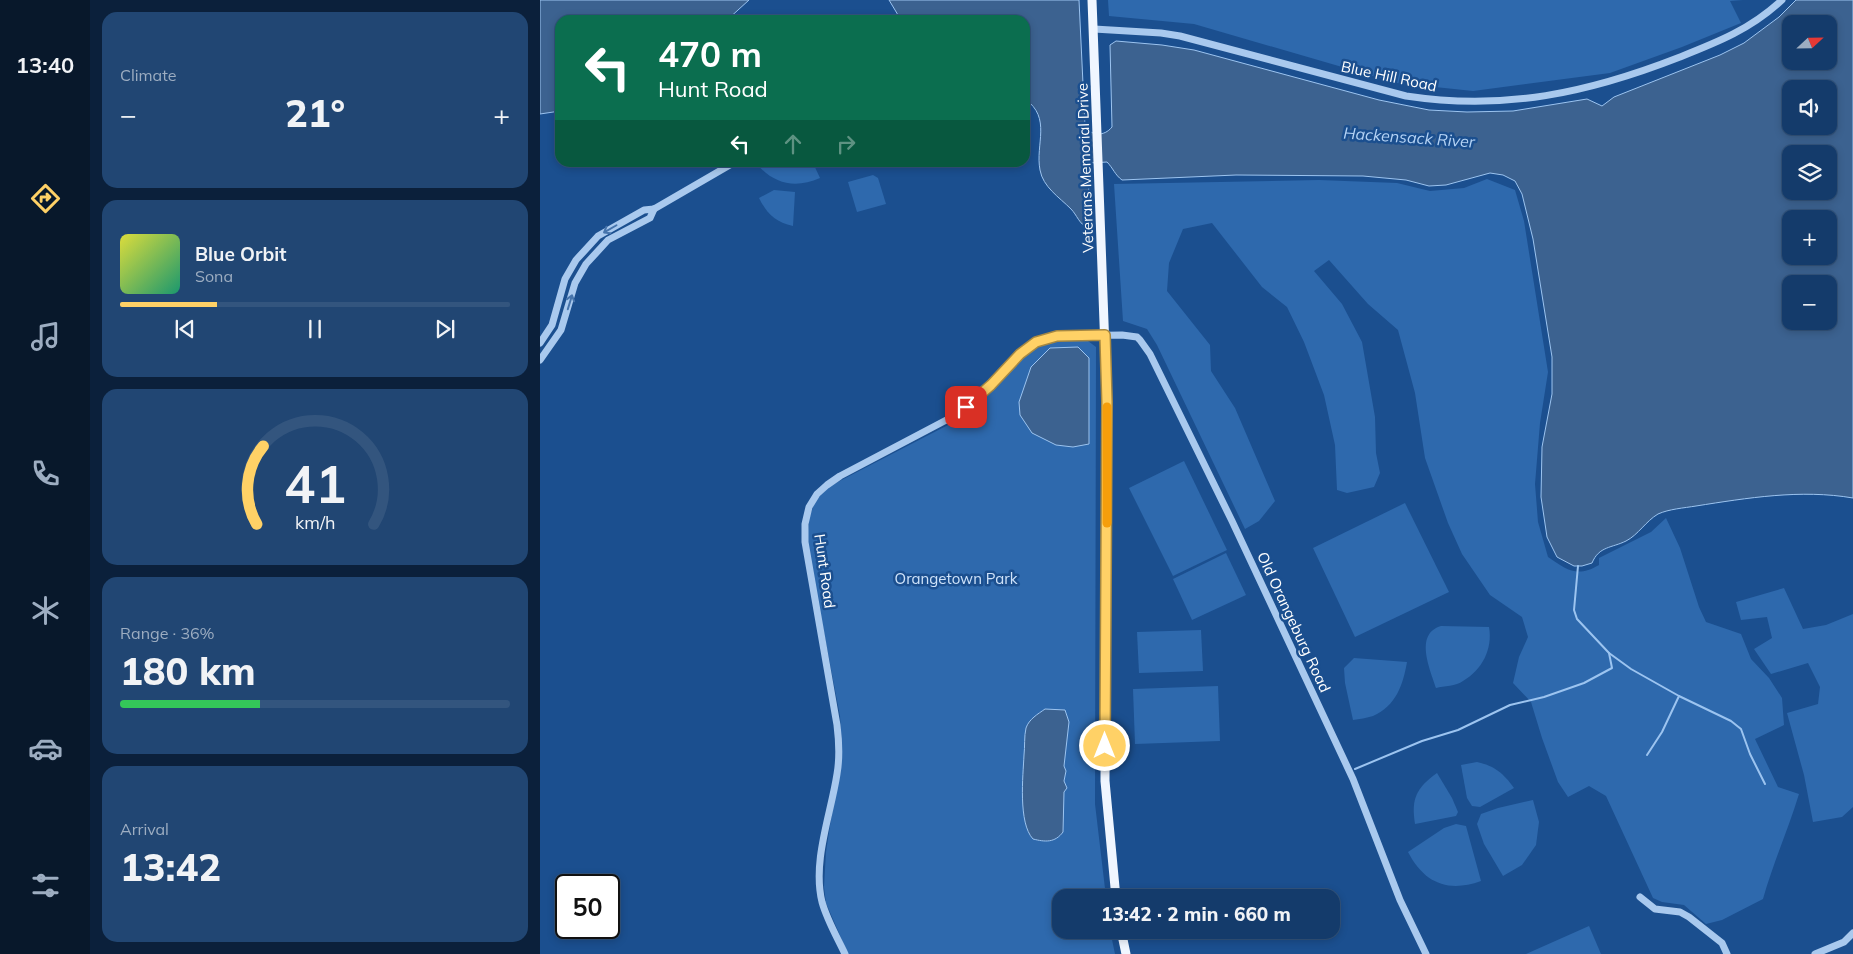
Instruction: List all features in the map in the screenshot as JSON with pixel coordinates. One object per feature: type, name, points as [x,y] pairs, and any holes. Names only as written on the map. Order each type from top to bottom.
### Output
[{"type":"main road","name":"Veterans Memorial Drive","points":[[1092,0],[1107,412],[1105,764],[1115,889]]},
{"type":"main road","points":[[1123,939],[1126,954]]},
{"type":"street","name":"Blue Hill Road","points":[[1094,29],[1152,32],[1180,36],[1406,96],[1437,101],[1491,102],[1572,92],[1641,72],[1722,40],[1748,27],[1782,0]]},
{"type":"street","points":[[540,343],[552,323],[565,279],[576,260],[598,236],[644,210],[654,209],[726,167]]},
{"type":"street","points":[[540,360],[562,328],[575,283],[586,264],[608,240],[650,218],[654,209]]},
{"type":"street","points":[[552,323],[562,328]]},
{"type":"street","name":"Hunt Road","points":[[845,954],[822,902],[820,887],[822,846],[838,774],[840,751],[805,542],[805,524],[809,507],[817,494],[840,476],[952,417],[976,399],[1020,354],[1036,342],[1057,336],[1105,335]]},
{"type":"street","name":"Old Orangeburg Road","points":[[1105,335],[1136,337],[1150,354],[1232,521],[1353,779],[1400,900],[1426,954]]},
{"type":"street","points":[[1640,897],[1655,909],[1680,912],[1689,917],[1722,943],[1727,954]]},
{"type":"street","points":[[1815,954],[1835,950],[1853,932]]},
{"type":"green space","points":[[1108,0],[1743,0],[1730,1],[1741,23],[1610,73],[1473,91],[1397,83],[1194,24],[1109,16]]},
{"type":"green space","points":[[760,167],[815,167],[820,178],[793,184],[777,180]]},
{"type":"green space","points":[[873,175],[878,178],[886,204],[857,212],[848,182]]},
{"type":"green space","points":[[1487,179],[1515,190],[1524,221],[1548,372],[1540,423],[1535,484],[1538,522],[1548,557],[1572,571],[1578,572],[1591,569],[1599,565],[1599,558],[1651,532],[1666,518],[1680,548],[1699,607],[1706,622],[1741,634],[1751,659],[1769,678],[1782,698],[1784,725],[1755,739],[1778,787],[1799,794],[1763,899],[1722,920],[1706,924],[1684,905],[1662,902],[1653,898],[1606,796],[1589,786],[1568,797],[1558,782],[1531,702],[1513,683],[1519,657],[1528,637],[1522,617],[1490,595],[1462,554],[1448,523],[1425,458],[1415,393],[1398,330],[1368,304],[1329,260],[1314,271],[1342,304],[1362,342],[1375,417],[1376,453],[1380,473],[1374,487],[1347,493],[1337,490],[1335,445],[1324,395],[1304,342],[1287,307],[1262,287],[1212,223],[1183,229],[1169,263],[1167,291],[1210,345],[1211,371],[1235,408],[1275,501],[1259,521],[1245,529],[1157,345],[1147,329],[1123,321],[1114,184],[1319,180],[1397,183],[1430,191],[1464,188]]},
{"type":"green space","points":[[774,190],[795,192],[793,226],[781,222],[772,216],[765,209],[759,198]]},
{"type":"green space","name":"Orangetown Park","points":[[1072,339],[1088,341],[1096,347],[1095,804],[1105,889],[1052,889],[1052,939],[1112,939],[1115,954],[848,954],[826,903],[824,887],[826,852],[842,747],[840,716],[807,544],[809,519],[815,501],[830,486],[950,424],[979,402],[1025,354],[1042,345]]},
{"type":"green space","points":[[1184,461],[1227,550],[1173,576],[1129,488]]},
{"type":"green space","points":[[1405,503],[1449,592],[1355,637],[1313,548]]},
{"type":"green space","points":[[1226,553],[1246,595],[1192,620],[1173,579]]},
{"type":"green space","points":[[1784,588],[1803,629],[1826,625],[1853,614],[1853,807],[1842,817],[1813,822],[1804,775],[1787,713],[1818,704],[1820,687],[1808,663],[1771,674],[1754,649],[1772,638],[1767,617],[1741,620],[1736,602]]},
{"type":"green space","points":[[1441,626],[1489,627],[1490,635],[1488,651],[1476,671],[1457,684],[1436,688],[1428,662],[1426,644],[1428,636],[1433,630]]},
{"type":"green space","points":[[1201,630],[1203,671],[1139,673],[1137,632]]},
{"type":"green space","points":[[1354,658],[1407,662],[1401,687],[1393,701],[1381,712],[1373,716],[1353,720],[1345,683],[1344,668]]},
{"type":"green space","points":[[1218,686],[1220,741],[1135,744],[1133,689]]},
{"type":"green space","points":[[1477,762],[1498,771],[1514,788],[1480,807],[1472,806],[1467,798],[1461,765]]},
{"type":"green space","points":[[1437,773],[1458,812],[1456,816],[1415,824],[1414,808],[1417,795],[1424,784]]},
{"type":"green space","points":[[1533,800],[1539,822],[1536,845],[1522,865],[1503,876],[1484,844],[1477,824],[1481,814]]},
{"type":"green space","points":[[1456,824],[1466,826],[1481,881],[1458,886],[1438,883],[1429,878],[1414,863],[1408,852],[1444,828]]},
{"type":"green space","points":[[1589,926],[1601,954],[1526,954]]},
{"type":"water","points":[[540,0],[749,0],[732,15],[555,15],[555,112],[540,114]]},
{"type":"water","name":"Hackensack River","points":[[889,0],[1079,0],[1085,126],[1091,132],[1102,134],[1112,127],[1110,45],[1116,41],[1194,50],[1379,100],[1429,110],[1467,112],[1513,111],[1587,99],[1602,106],[1614,97],[1720,55],[1744,43],[1779,17],[1796,0],[1853,0],[1853,498],[1833,495],[1794,494],[1735,500],[1667,511],[1658,514],[1630,538],[1602,550],[1592,563],[1574,566],[1557,557],[1547,537],[1541,497],[1542,447],[1552,394],[1552,357],[1533,239],[1522,194],[1515,181],[1503,175],[1490,173],[1446,185],[1429,186],[1406,180],[1363,176],[1236,175],[1122,180],[1107,162],[1090,163],[1088,168],[1090,223],[1088,228],[1082,224],[1071,209],[1044,182],[1039,160],[1041,132],[1038,114],[1030,103],[1030,15],[898,15]]},
{"type":"water","points":[[1078,347],[1089,358],[1089,444],[1073,447],[1056,445],[1032,433],[1020,415],[1019,402],[1031,367],[1050,348]]},
{"type":"water","points":[[1045,709],[1065,710],[1069,722],[1064,766],[1066,771],[1064,781],[1067,788],[1064,792],[1063,832],[1057,838],[1046,841],[1033,839],[1028,832],[1022,799],[1026,728],[1031,719]]},
{"type":"waterway","points":[[1355,769],[1422,741],[1458,730],[1510,705],[1544,697],[1584,683],[1612,668],[1609,653],[1577,619],[1574,610],[1578,566]]},
{"type":"waterway","points":[[1609,653],[1631,669],[1679,696],[1662,732],[1647,755]]},
{"type":"waterway","points":[[1679,696],[1731,721],[1741,729],[1750,754],[1765,784]]},
{"type":"slow traffic","points":[[1107,407],[1107,523]]},
{"type":"route","points":[[966,407],[991,385],[1028,346],[1046,338],[1057,336],[1105,335],[1107,402],[1105,746]]}]
